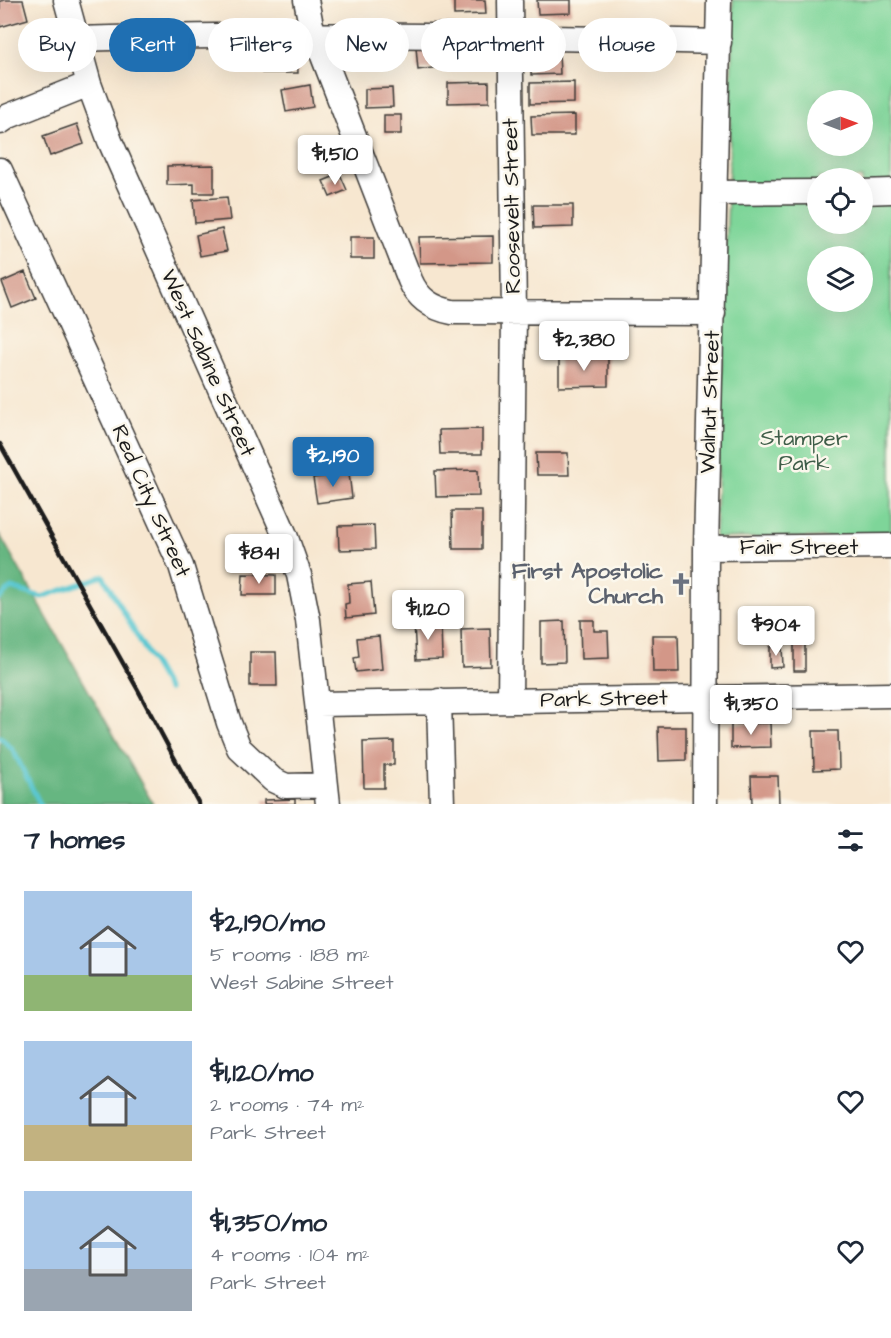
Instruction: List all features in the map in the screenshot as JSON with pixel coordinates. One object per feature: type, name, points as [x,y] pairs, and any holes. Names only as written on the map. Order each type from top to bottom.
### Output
[{"type":"street","name":"West Sabine Street","points":[[66,0],[71,18]]},
{"type":"street","points":[[306,0],[307,12],[315,35],[415,291],[429,304],[446,311],[514,313],[713,312]]},
{"type":"street","name":"Roosevelt Street","points":[[510,0],[510,18]]},
{"type":"street","name":"Walnut Street","points":[[705,804],[706,548],[719,0]]},
{"type":"street","points":[[97,38],[199,35],[421,36]]},
{"type":"street","points":[[566,38],[719,42]]},
{"type":"street","name":"West Sabine Street","points":[[86,72],[117,159],[290,547],[304,601],[327,794]]},
{"type":"street","name":"Roosevelt Street","points":[[510,700],[514,313],[511,72]]},
{"type":"street","points":[[0,122],[9,116],[89,84]]},
{"type":"street","name":"Red City Street","points":[[0,170],[181,566],[237,743],[267,775],[279,783],[327,794]]},
{"type":"street","points":[[873,192],[891,191]]},
{"type":"street","points":[[715,193],[807,192]]},
{"type":"street","name":"Fair Street","points":[[706,548],[891,546]]},
{"type":"street","name":"Park Street","points":[[318,704],[891,695]]},
{"type":"street","points":[[439,701],[442,804]]},
{"type":"green space","name":"Stamper Park","points":[[733,0],[891,0],[891,537],[715,538]]},
{"type":"green space","points":[[0,535],[153,804],[0,804]]},
{"type":"building","points":[[23,0],[28,18],[18,18],[18,22],[0,27],[0,1]]},
{"type":"building","points":[[454,0],[485,0],[486,14],[454,15]]},
{"type":"building","points":[[537,0],[571,0],[571,13],[538,14]]},
{"type":"building","points":[[421,46],[421,70],[418,70],[416,47]]},
{"type":"building","points":[[298,72],[298,73],[262,73]]},
{"type":"building","points":[[531,72],[560,72],[560,74],[531,75]]},
{"type":"building","points":[[489,82],[489,102],[448,103],[448,83]]},
{"type":"building","points":[[574,82],[574,103],[530,104],[530,83]]},
{"type":"building","points":[[310,85],[313,107],[286,112],[282,90]]},
{"type":"building","points":[[392,88],[393,107],[365,108],[365,89]]},
{"type":"building","points":[[384,115],[401,115],[401,134],[384,134]]},
{"type":"building","points":[[575,115],[575,135],[532,135],[531,116]]},
{"type":"building","points":[[77,124],[84,144],[50,156],[43,136]]},
{"type":"building","points":[[312,145],[338,145],[339,161],[312,162]]},
{"type":"building","points":[[214,165],[214,193],[194,193],[194,184],[167,185],[167,166]]},
{"type":"building","points":[[340,174],[347,190],[330,197],[323,181]]},
{"type":"building","points":[[227,197],[230,220],[195,223],[193,200]]},
{"type":"building","points":[[533,205],[573,205],[573,227],[534,228]]},
{"type":"building","points":[[222,229],[227,251],[200,256],[196,235]]},
{"type":"building","points":[[493,236],[493,262],[420,263],[419,237]]},
{"type":"building","points":[[350,237],[374,237],[374,259],[350,259]]},
{"type":"building","points":[[25,272],[36,298],[12,308],[2,282]]},
{"type":"building","points":[[608,356],[608,386],[559,387],[559,357]]},
{"type":"building","points":[[482,429],[482,454],[440,454],[439,430]]},
{"type":"building","points":[[345,443],[345,452],[340,452],[340,467],[302,468],[302,444]]},
{"type":"building","points":[[536,453],[568,453],[569,475],[537,475]]},
{"type":"building","points":[[478,470],[479,496],[436,497],[435,471]]},
{"type":"building","points":[[349,473],[352,498],[317,503],[313,478]]},
{"type":"building","points":[[452,511],[482,511],[482,549],[453,549]]},
{"type":"building","points":[[374,525],[375,549],[339,550],[338,526]]},
{"type":"building","points":[[243,574],[276,575],[276,595],[242,595]]},
{"type":"building","points":[[371,582],[374,615],[346,618],[345,604],[349,603],[348,584]]},
{"type":"building","points":[[580,620],[594,620],[594,631],[608,631],[609,658],[581,659]]},
{"type":"building","points":[[564,621],[565,662],[541,663],[541,622]]},
{"type":"building","points":[[441,622],[442,659],[416,660],[414,623]]},
{"type":"building","points":[[490,628],[491,666],[462,667],[461,629]]},
{"type":"building","points":[[652,635],[678,635],[679,672],[653,672]]},
{"type":"building","points":[[379,636],[382,669],[356,672],[354,658],[359,657],[357,638]]},
{"type":"building","points":[[794,642],[805,642],[805,671],[794,671]]},
{"type":"building","points":[[782,646],[783,667],[770,668],[770,647]]},
{"type":"building","points":[[250,652],[276,652],[277,686],[250,686]]},
{"type":"building","points":[[770,723],[771,747],[731,748],[731,724]]},
{"type":"building","points":[[658,727],[686,727],[686,760],[659,761]]},
{"type":"building","points":[[813,731],[838,731],[839,769],[814,770]]},
{"type":"building","points":[[394,741],[394,765],[384,765],[384,788],[364,788],[363,742]]},
{"type":"building","points":[[751,776],[778,776],[779,804],[752,804]]},
{"type":"building","points":[[295,799],[295,804],[264,804],[264,800]]},
{"type":"waterway","points":[[0,598],[11,588],[42,597],[103,576],[168,690]]},
{"type":"waterway","points":[[0,737],[13,750],[40,804]]},
{"type":"railway","points":[[0,444],[199,804]]},
{"type":"place","name":"First Apostolic Church","points":[[681,584]]}]
